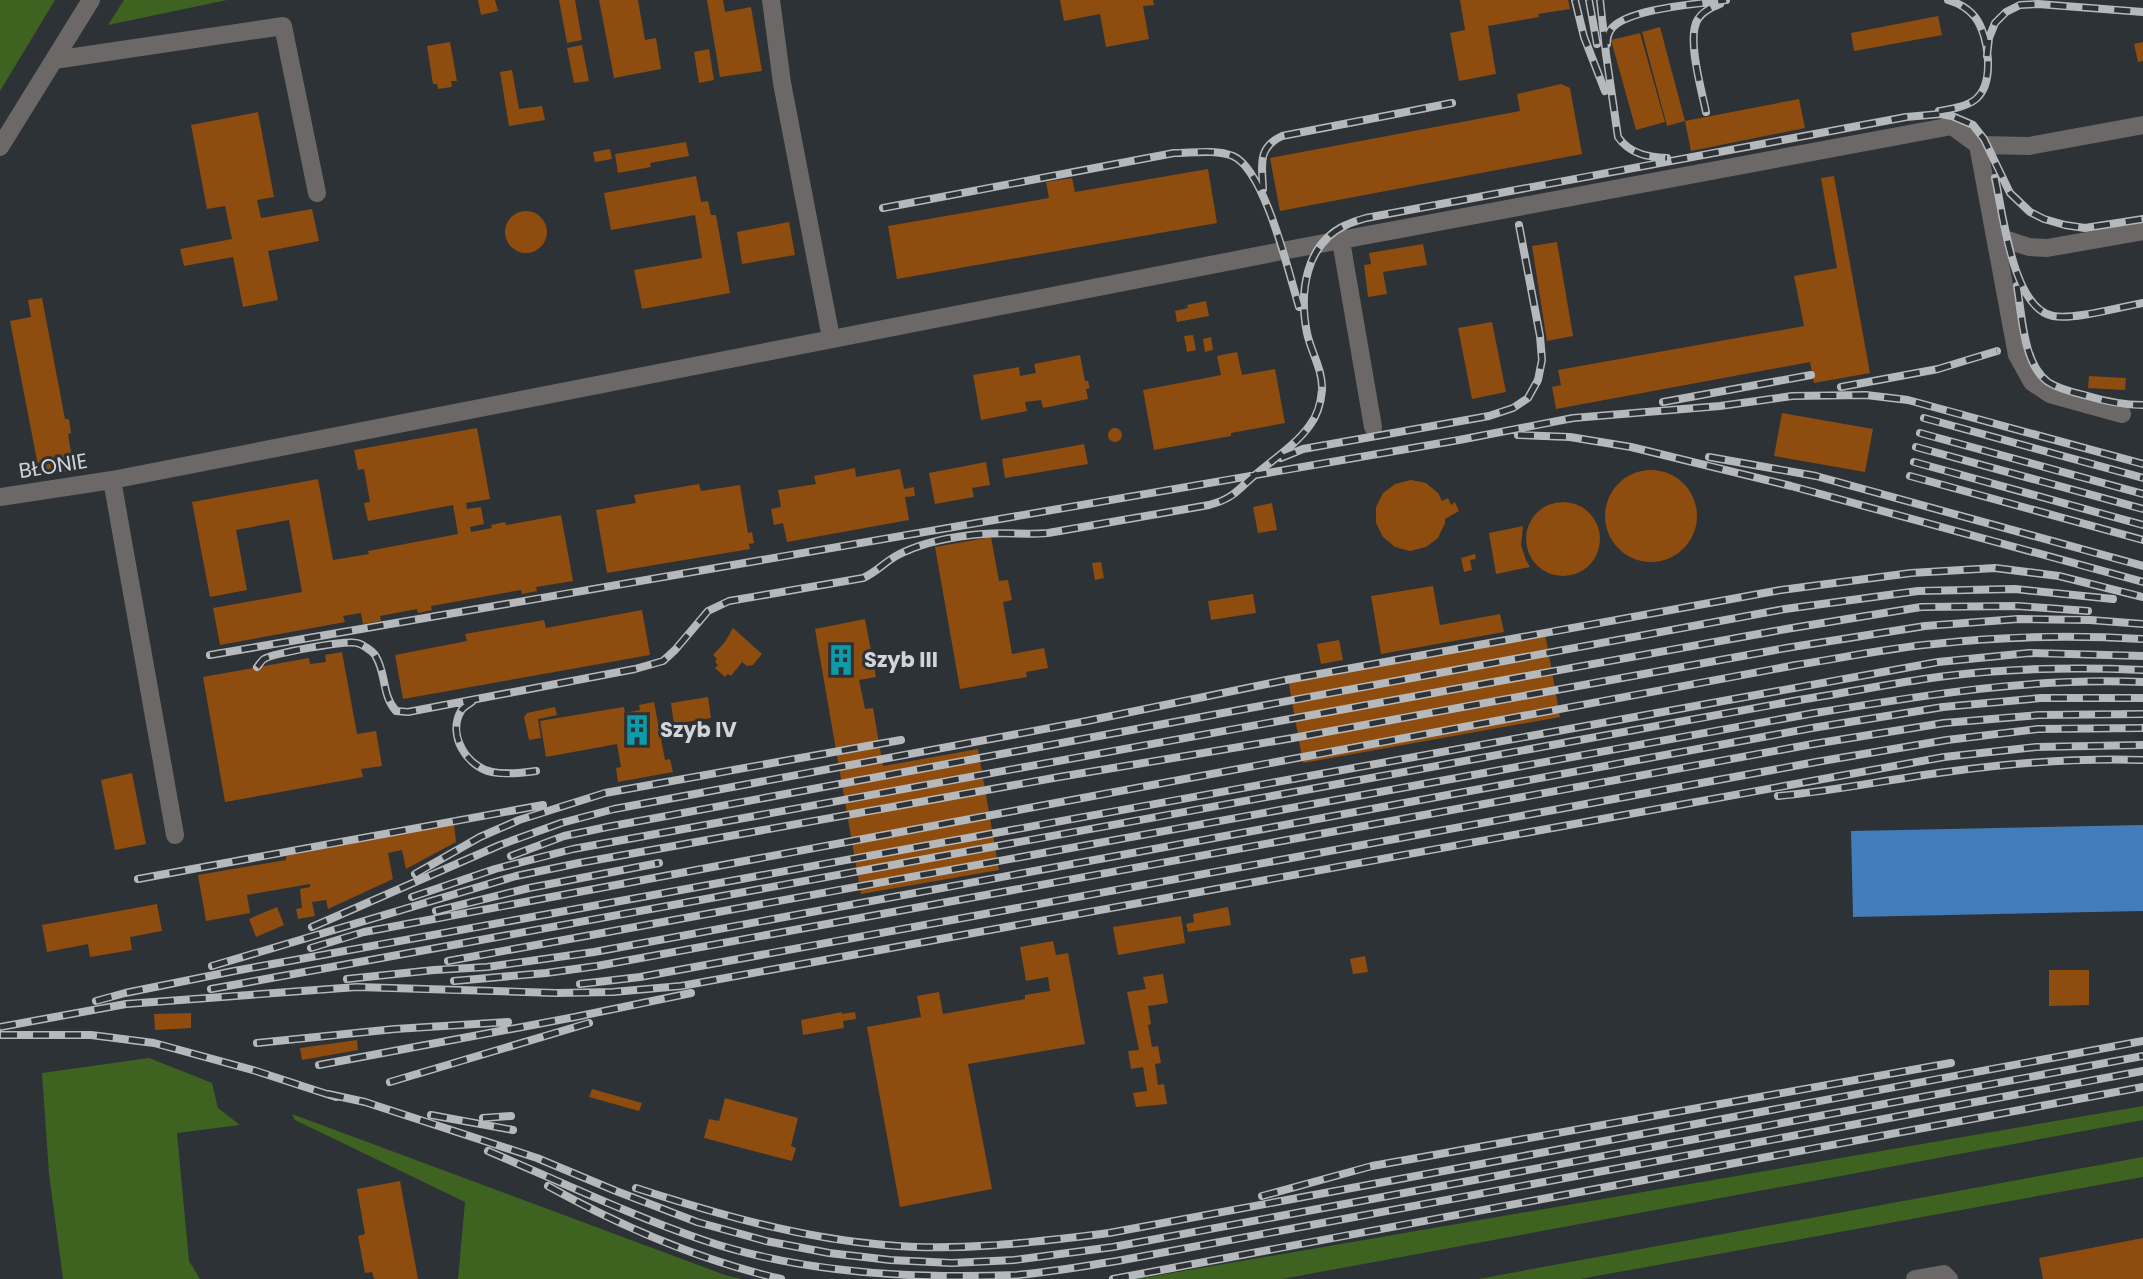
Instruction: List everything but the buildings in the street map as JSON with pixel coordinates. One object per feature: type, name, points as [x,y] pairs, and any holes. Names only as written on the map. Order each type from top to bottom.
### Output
[{"type":"street","points":[[0,147],[92,0]]},
{"type":"street","points":[[771,0],[782,83],[831,338]]},
{"type":"street","points":[[54,60],[283,26],[317,193]]},
{"type":"street","points":[[2122,414],[2050,394],[2032,382],[2017,355],[1978,145],[2029,146],[2143,125]]},
{"type":"street","name":"BŁONIE","points":[[0,497],[112,480],[831,338],[1952,126],[1978,145]]},
{"type":"street","points":[[1995,236],[2029,247],[2047,248],[2143,231]]},
{"type":"street","points":[[1341,241],[1373,427]]},
{"type":"street","points":[[112,480],[176,835]]},
{"type":"street","points":[[1915,1279],[1944,1274],[1950,1279]]},
{"type":"green space","points":[[0,0],[55,0],[0,91]]},
{"type":"green space","points":[[124,0],[227,0],[108,25]]},
{"type":"green space","points":[[149,1058],[212,1083],[218,1108],[240,1125],[177,1133],[189,1261],[200,1279],[63,1279],[49,1174],[42,1073]]},
{"type":"green space","points":[[2143,1106],[2143,1120],[1282,1279],[1137,1279]]},
{"type":"green space","points":[[292,1114],[741,1279],[458,1279],[465,1202],[295,1120]]},
{"type":"green space","points":[[2143,1157],[2143,1177],[1580,1279],[1478,1279]]},
{"type":"water","points":[[2143,825],[2143,911],[1853,917],[1851,831]]},
{"type":"railway","points":[[1575,0],[1584,37],[1605,91]]},
{"type":"railway","points":[[1589,0],[1597,44]]},
{"type":"railway","points":[[1600,0],[1618,137],[1639,154],[1667,158]]},
{"type":"railway","points":[[1607,44],[1612,28],[1634,16],[1666,8],[1726,0]]},
{"type":"railway","points":[[1939,111],[1963,106],[1976,99],[1982,92],[1988,71],[1984,35],[1980,25],[1969,11],[1948,0]]},
{"type":"railway","points":[[1706,112],[1694,51],[1695,27],[1702,14],[1720,4]]},
{"type":"railway","points":[[1987,56],[1989,38],[1995,23],[2006,12],[2020,5],[2143,12]]},
{"type":"railway","points":[[1263,189],[1262,165],[1265,152],[1268,146],[1282,136],[1452,103]]},
{"type":"railway","points":[[257,667],[264,659],[281,654],[325,645],[357,643],[375,655],[388,698],[396,711],[408,712],[635,669],[663,661],[708,611],[729,601],[863,578],[898,555],[933,542],[983,534],[1048,533],[1222,501],[1291,446],[1315,417],[1321,399],[1322,383],[1305,318],[1308,271],[1321,244],[1332,233],[1366,218],[1906,117],[1940,114],[1973,125],[1984,139],[2010,193],[2030,212],[2044,219],[2085,228],[2143,219]]},
{"type":"railway","points":[[883,208],[1174,153],[1226,154],[1245,165],[1265,201],[1299,307]]},
{"type":"railway","points":[[1995,178],[2006,234],[2019,278],[2028,296],[2039,309],[2062,317],[2143,303]]},
{"type":"railway","points":[[1281,458],[1303,449],[1489,416],[1513,408],[1528,398],[1538,380],[1542,360],[1519,225]]},
{"type":"railway","points":[[2017,286],[2029,351],[2033,363],[2048,382],[2099,399],[2143,405]]},
{"type":"railway","points":[[1841,387],[1938,369],[1997,351]]},
{"type":"railway","points":[[1663,402],[1811,375]]},
{"type":"railway","points":[[210,655],[1459,440],[1573,418],[1720,406],[1792,396],[1866,395],[1908,400],[2143,464]]},
{"type":"railway","points":[[1924,418],[2143,478]]},
{"type":"railway","points":[[1920,433],[2143,494]]},
{"type":"railway","points":[[1518,435],[1570,437],[1631,447],[1791,486],[2143,582]]},
{"type":"railway","points":[[1916,447],[2143,509]]},
{"type":"railway","points":[[1709,457],[1816,476],[2143,566]]},
{"type":"railway","points":[[1914,462],[2143,525]]},
{"type":"railway","points":[[1910,476],[2143,540]]},
{"type":"railway","points":[[312,927],[500,845],[561,823],[614,809],[1087,721],[1286,680],[1781,590],[1911,573],[1995,568],[2059,576],[2143,597]]},
{"type":"railway","points":[[511,856],[564,836],[607,827],[1785,609],[1918,591],[2015,589],[2113,599]]},
{"type":"railway","points":[[412,897],[495,869],[573,849],[1786,629],[1921,607],[2018,606],[2088,611]]},
{"type":"railway","points":[[212,966],[516,876],[579,863],[1293,738],[1786,648],[1925,626],[2018,619],[2143,624]]},
{"type":"railway","points":[[311,948],[364,932],[1796,665],[1900,648],[1986,639],[2143,639]]},
{"type":"railway","points":[[96,1001],[234,971],[1938,662],[2029,653],[2143,656]]},
{"type":"railway","points":[[211,989],[1905,682],[2015,670],[2143,670]]},
{"type":"railway","points":[[448,961],[1809,714],[1975,689],[2059,682],[2143,682]]},
{"type":"railway","points":[[347,979],[487,967],[594,952],[1812,728],[1943,707],[2041,698],[2143,698]]},
{"type":"railway","points":[[473,701],[462,710],[456,730],[458,740],[468,757],[475,764],[492,772],[508,774],[536,771]]},
{"type":"railway","points":[[454,981],[597,966],[1813,744],[1944,723],[2039,715],[2143,714]]},
{"type":"railway","points":[[580,984],[640,977],[1947,740],[2038,729],[2143,728]]},
{"type":"railway","points":[[415,874],[480,837],[519,820],[605,793],[901,740]]},
{"type":"railway","points":[[0,1027],[126,1004],[357,987],[556,993],[613,992],[681,986],[1944,757],[2036,747],[2143,745]]},
{"type":"railway","points":[[1778,796],[1995,766],[2143,760]]},
{"type":"railway","points":[[138,879],[543,805]]},
{"type":"railway","points":[[436,911],[529,888],[659,863]]},
{"type":"railway","points":[[319,1065],[691,993]]},
{"type":"railway","points":[[257,1043],[395,1029],[508,1022]]},
{"type":"railway","points":[[390,1082],[589,1023]]},
{"type":"railway","points":[[1,1035],[91,1035],[154,1043],[256,1071],[336,1097]]},
{"type":"railway","points":[[636,1188],[759,1224],[853,1242],[913,1247],[1025,1243],[1109,1233],[2143,1041]]},
{"type":"railway","points":[[328,1094],[365,1102],[537,1158],[697,1222],[766,1241],[829,1253],[952,1263],[1014,1260],[1113,1247],[2143,1056]]},
{"type":"railway","points":[[1262,1196],[1372,1166],[1951,1063]]},
{"type":"railway","points":[[488,1151],[649,1220],[740,1251],[818,1267],[858,1271],[939,1276],[1017,1275],[1117,1261],[2143,1071]]},
{"type":"railway","points":[[1113,1279],[2143,1087]]},
{"type":"railway","points":[[431,1115],[513,1130]]},
{"type":"railway","points":[[483,1118],[511,1116]]},
{"type":"railway","points":[[548,1186],[661,1241],[720,1262],[781,1279]]},
{"type":"place","name":"Szyb III","points":[[841,660]]},
{"type":"place","name":"Szyb IV","points":[[637,730]]}]
